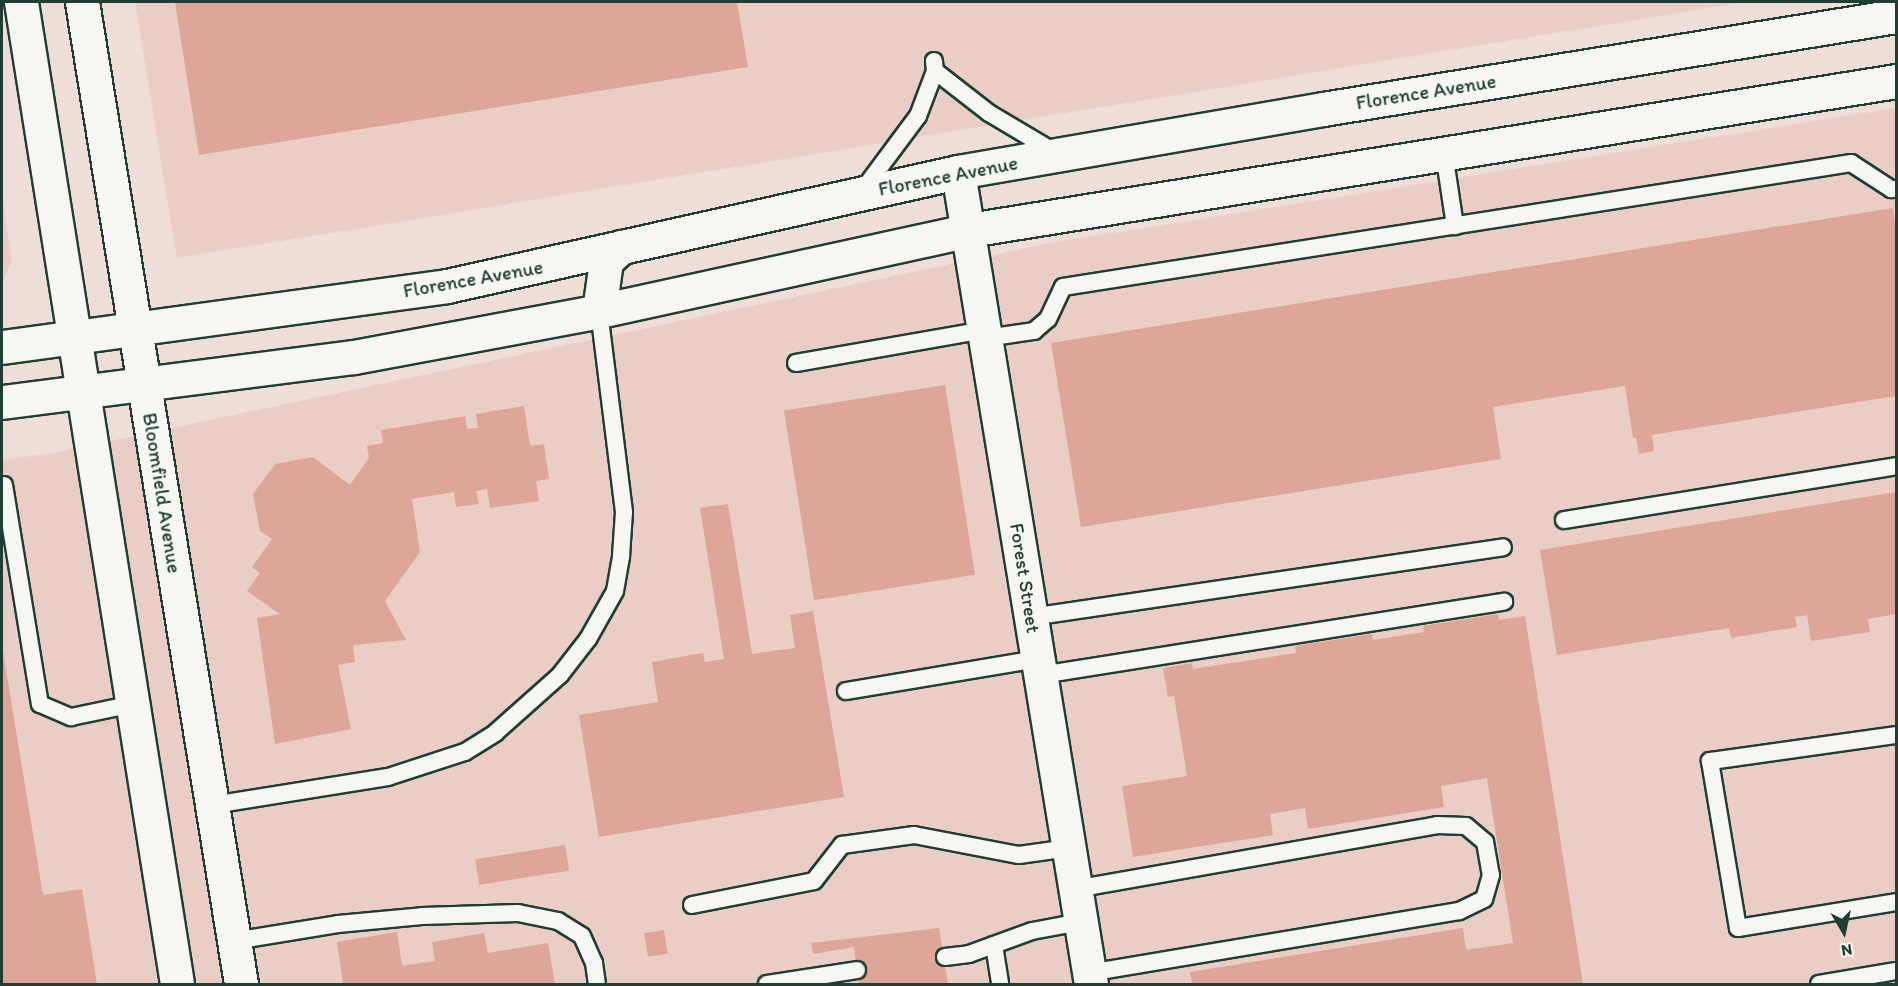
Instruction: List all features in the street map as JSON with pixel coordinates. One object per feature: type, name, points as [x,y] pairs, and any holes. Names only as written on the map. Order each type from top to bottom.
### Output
[{"type":"main road","points":[[21,2],[177,984]]},
{"type":"main road","name":"Bloomfield Avenue","points":[[82,2],[241,984]]},
{"type":"main road","name":"Florence Avenue","points":[[2,347],[447,286],[958,172],[1896,16]]},
{"type":"main road","points":[[2,402],[354,357],[599,311],[969,230],[1896,81]]},
{"type":"main road","name":"Forest Street","points":[[958,172],[1090,979]]},
{"type":"main road","points":[[599,311],[606,261],[621,247]]},
{"type":"lane","points":[[860,194],[918,116],[934,66],[989,113],[1058,154]]},
{"type":"lane","points":[[1444,153],[1455,226]]},
{"type":"lane","points":[[796,363],[986,334],[1034,331],[1048,319],[1063,287],[1851,164],[1891,189],[1896,189]]},
{"type":"lane","points":[[213,805],[388,777],[465,752],[495,733],[560,675],[581,648],[615,591],[621,556],[624,512],[599,311]]},
{"type":"lane","points":[[1564,520],[1896,466]]},
{"type":"lane","points":[[4,485],[40,704],[72,717],[133,704]]},
{"type":"lane","points":[[1031,617],[1503,547]]},
{"type":"lane","points":[[846,691],[1040,667],[1504,602]]},
{"type":"lane","points":[[1896,735],[1710,761],[1738,928],[1896,902]]},
{"type":"lane","points":[[1075,889],[1437,825],[1466,826],[1485,842],[1491,875],[1485,898],[1459,911],[1090,979]]},
{"type":"lane","points":[[692,905],[814,881],[842,845],[914,835],[1019,855],[1069,848]]},
{"type":"lane","points":[[234,941],[338,924],[422,916],[518,913],[558,921],[582,936],[594,963],[597,984]]},
{"type":"lane","points":[[945,957],[969,954],[1032,931],[1081,922]]},
{"type":"lane","points":[[994,945],[1000,984]]},
{"type":"lane","points":[[767,984],[857,970]]},
{"type":"lane","points":[[1820,984],[1896,971]]},
{"type":"shaded area","points":[[135,2],[1745,2],[177,258]]},
{"type":"shaded area","points":[[1896,108],[1896,984],[2,984],[2,460],[53,453],[1050,243]]},
{"type":"shaded area","points":[[2,194],[12,261],[2,284]]},
{"type":"building","points":[[175,2],[737,2],[748,67],[199,155]]},
{"type":"building","points":[[1893,208],[1896,231],[1896,396],[1652,435],[1654,451],[1639,454],[1636,438],[1633,438],[1625,386],[1493,407],[1501,459],[1081,527],[1051,343]]},
{"type":"building","points":[[945,385],[975,575],[814,600],[784,410]]},
{"type":"building","points":[[524,406],[530,446],[544,444],[549,479],[536,481],[539,501],[490,508],[487,489],[476,491],[479,504],[456,507],[454,492],[412,499],[420,552],[385,601],[406,640],[353,645],[355,662],[338,665],[351,729],[275,744],[257,618],[280,614],[247,591],[260,573],[252,567],[272,539],[260,531],[253,494],[275,464],[313,457],[350,485],[369,458],[367,446],[383,443],[381,430],[465,416],[467,429],[478,428],[476,414]]},
{"type":"building","points":[[1896,492],[1896,614],[1868,619],[1870,632],[1811,641],[1807,615],[1795,617],[1797,627],[1731,638],[1729,628],[1557,655],[1540,550]]},
{"type":"building","points":[[728,504],[752,654],[795,648],[790,615],[813,611],[844,797],[599,837],[579,715],[658,702],[652,662],[703,653],[705,662],[724,659],[700,508]]},
{"type":"building","points":[[1498,614],[1499,620],[1525,616],[1583,984],[1192,984],[1190,972],[1463,928],[1466,950],[1513,943],[1487,778],[1441,786],[1444,807],[1308,829],[1305,808],[1270,814],[1273,835],[1133,857],[1122,786],[1187,776],[1174,696],[1168,697],[1163,668],[1192,663],[1193,669],[1296,653],[1295,646],[1372,634],[1373,640],[1424,632],[1423,626]]},
{"type":"building","points":[[2,645],[43,895],[82,889],[97,984],[2,984]]},
{"type":"building","points":[[565,845],[569,871],[479,885],[475,859]]},
{"type":"building","points":[[939,928],[948,984],[859,984],[854,947],[813,954],[811,943]]},
{"type":"building","points":[[664,930],[668,954],[648,957],[644,933]]},
{"type":"building","points":[[397,932],[402,966],[435,961],[432,942],[484,933],[488,953],[548,943],[555,984],[343,984],[337,942]]}]
